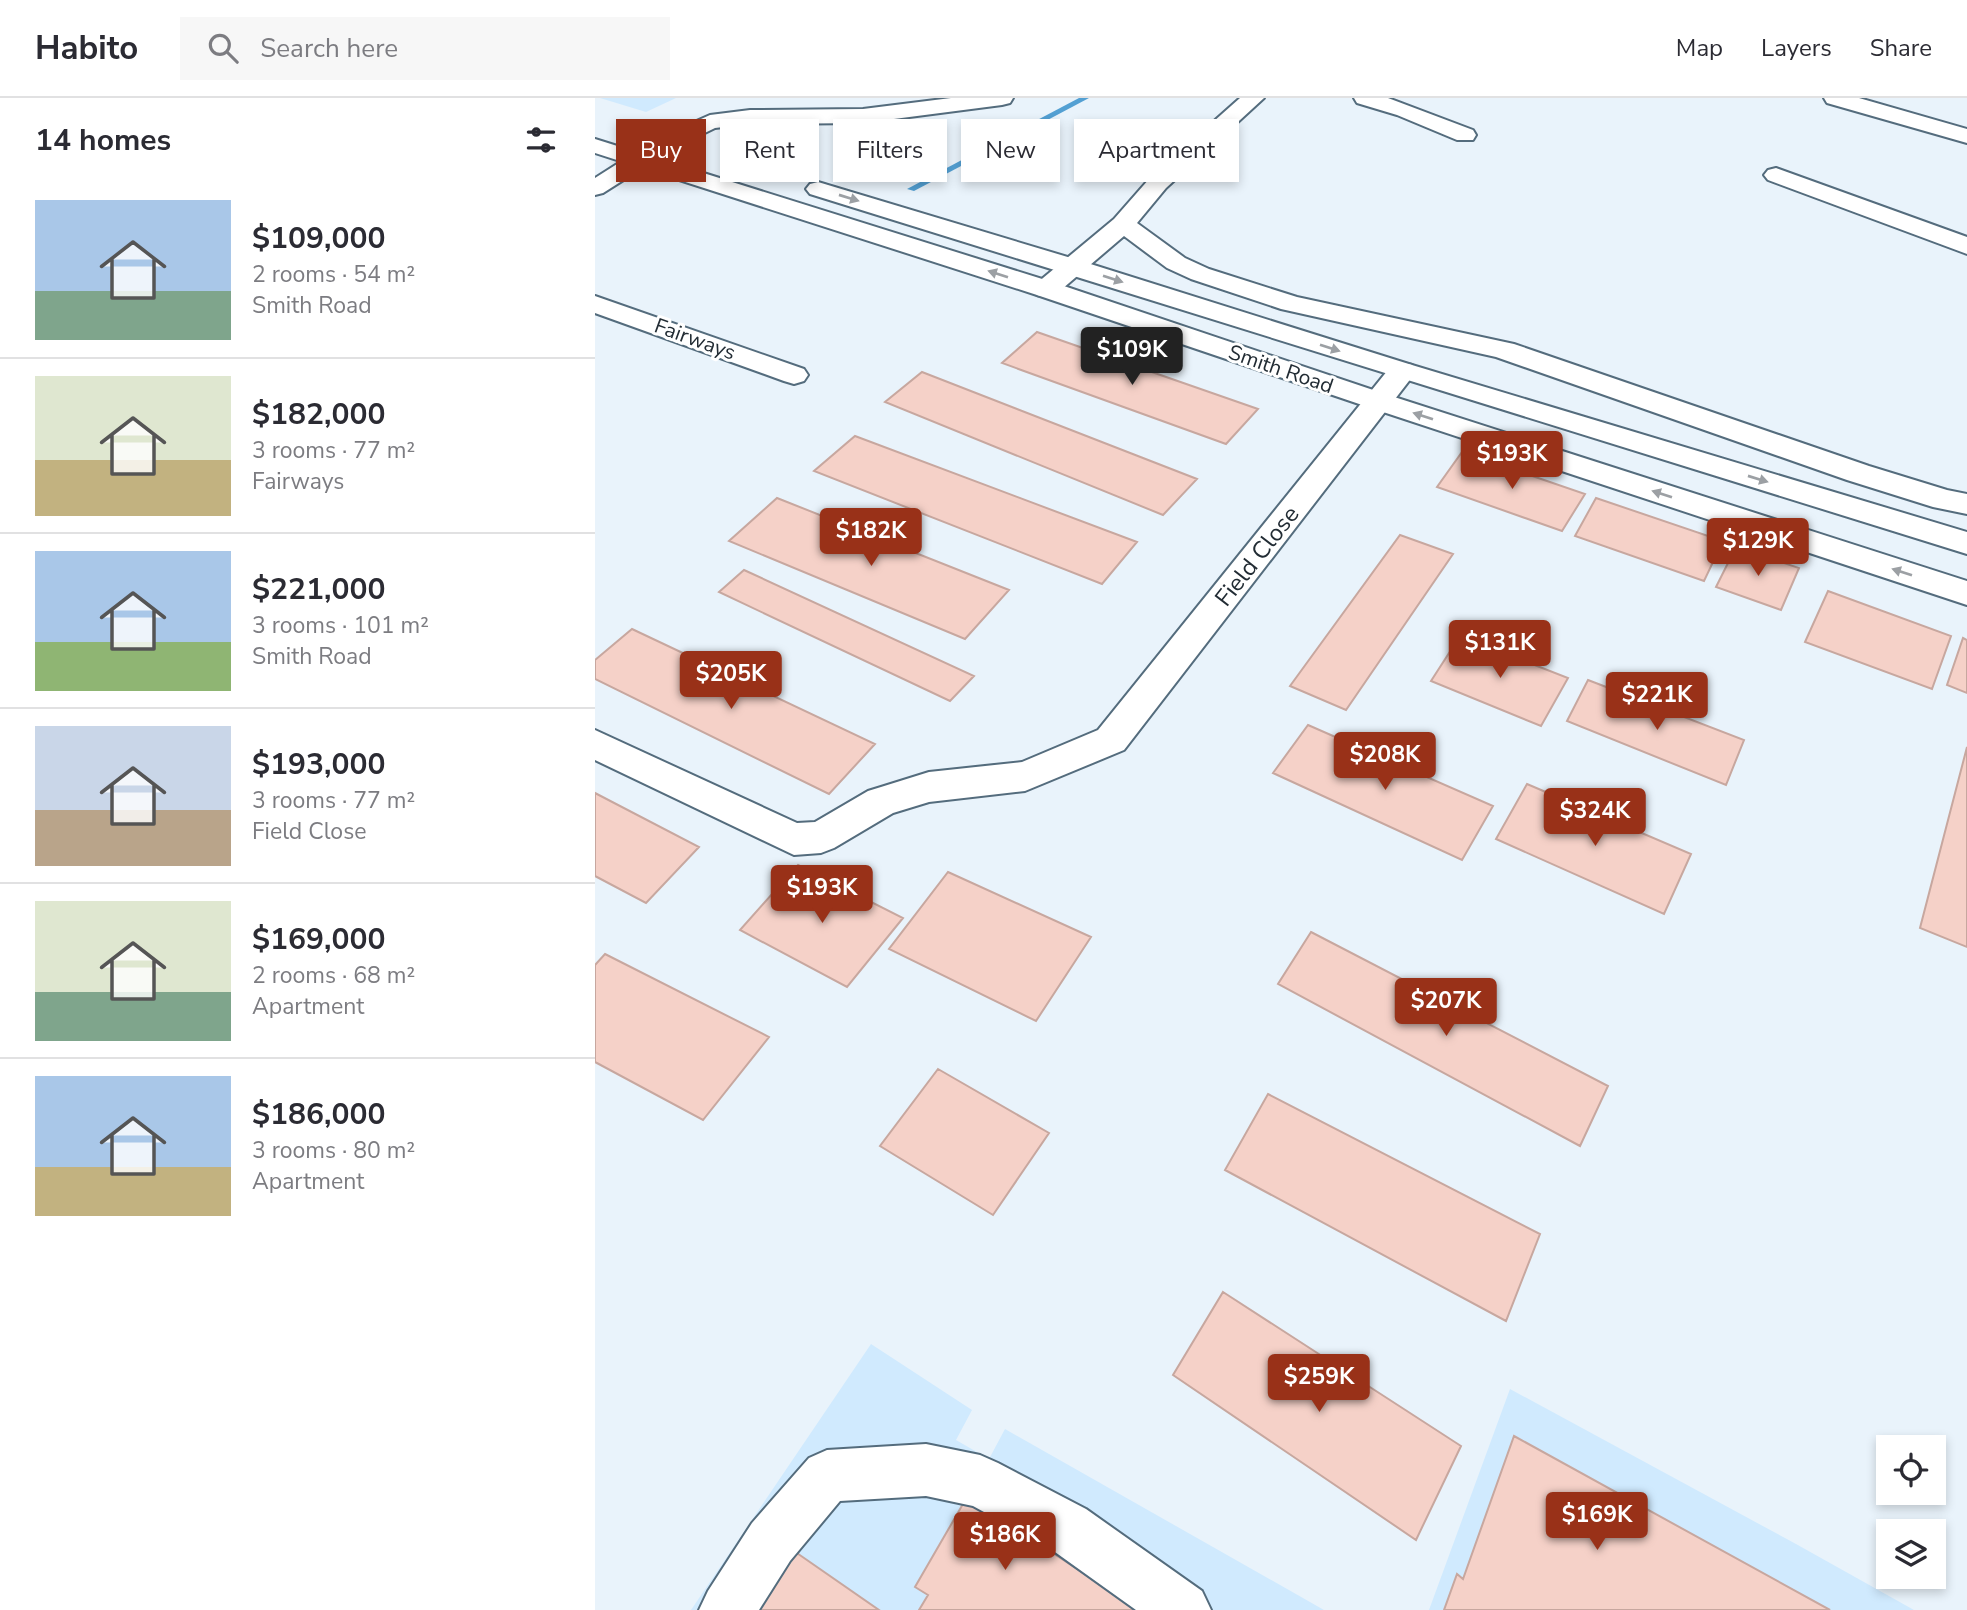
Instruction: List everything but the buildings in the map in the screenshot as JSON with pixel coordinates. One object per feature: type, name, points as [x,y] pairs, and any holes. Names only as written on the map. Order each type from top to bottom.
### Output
[{"type":"main road","points":[[706,125],[727,119],[845,118],[1002,98]]},
{"type":"main road","points":[[1046,289],[1123,224],[1158,183],[1253,98]]},
{"type":"main road","points":[[1365,98],[1405,110],[1465,135]]},
{"type":"main road","points":[[1835,98],[1967,136]]},
{"type":"main road","name":"Smith Road","points":[[595,146],[616,146]]},
{"type":"main road","name":"Smith Road","points":[[706,167],[1046,289],[1378,401],[1967,593]]},
{"type":"main road","points":[[595,188],[616,172]]},
{"type":"main road","points":[[1776,175],[1967,246]]},
{"type":"main road","name":"Smith Road","points":[[797,183],[1967,543]]},
{"type":"main road","points":[[1123,224],[1176,263],[1200,274],[1290,303],[1504,350],[1858,473],[1944,500],[1967,504]]},
{"type":"main road","name":"Fairways","points":[[595,304],[795,375]]},
{"type":"main road","name":"Field Close","points":[[595,744],[794,839],[821,837],[881,802],[929,787],[1025,776],[1111,740],[1402,371]]},
{"type":"main road","points":[[727,1610],[771,1542],[827,1476],[926,1470],[980,1481],[1067,1528],[1183,1610]]},
{"type":"shaded area","points":[[600,98],[676,98],[646,112]]},
{"type":"shaded area","points":[[871,1344],[972,1410],[956,1440],[989,1459],[1005,1429],[1324,1610],[691,1610]]},
{"type":"shaded area","points":[[1510,1389],[1914,1610],[1429,1610]]},
{"type":"waterway","points":[[911,189],[1085,98]]}]
